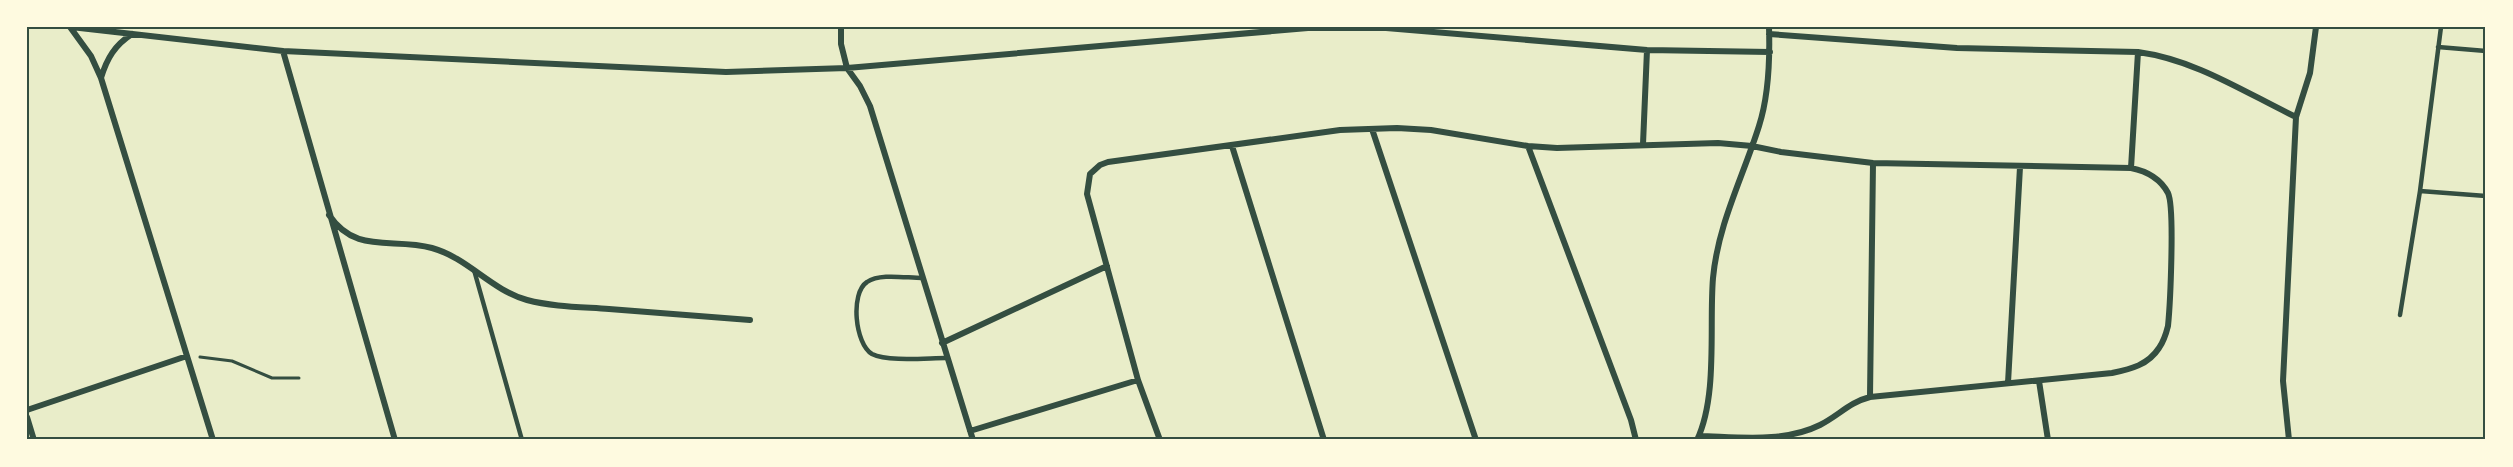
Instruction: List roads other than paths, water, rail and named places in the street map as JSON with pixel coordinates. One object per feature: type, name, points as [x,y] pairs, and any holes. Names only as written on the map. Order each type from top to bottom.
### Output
[{"type":"street","points":[[70,27],[109,29],[283,51],[726,72],[847,68],[1308,28],[1386,28],[1647,50],[1770,52]]},
{"type":"street","points":[[70,27],[88,51],[101,78],[213,440]]},
{"type":"street","points":[[841,27],[842,52],[847,68],[860,86],[870,106],[973,440]]},
{"type":"street","points":[[2289,440],[2283,381],[2296,117],[2310,73],[2316,27]]},
{"type":"street","points":[[1160,440],[1138,380],[1087,194],[1087,180],[1094,168],[1119,160],[1340,130],[1431,130],[1528,146],[1585,148],[1643,144],[1718,143],[1752,146],[1782,153],[1873,164],[2131,168],[2156,178],[2162,185],[2170,200],[2168,317],[2164,339],[2152,356],[2134,368],[2112,374],[1870,397],[1847,406],[1820,425],[1799,432],[1755,438],[1698,438],[1707,410],[1716,252],[1722,224],[1752,146],[1764,101],[1770,52],[1769,30],[1957,48],[2138,51],[2163,55],[2198,67],[2296,117]]},
{"type":"street","points":[[101,78],[115,47],[132,33]]},
{"type":"street","points":[[1643,144],[1647,50]]},
{"type":"street","points":[[283,51],[395,440]]},
{"type":"street","points":[[2131,168],[2138,51]]},
{"type":"street","points":[[1372,129],[1476,440]]},
{"type":"street","points":[[1232,146],[1324,440]]},
{"type":"street","points":[[1528,146],[1631,420],[1636,440]]},
{"type":"street","points":[[1870,397],[1873,164]]},
{"type":"street","points":[[2008,383],[2020,168]]},
{"type":"street","points":[[329,215],[341,229],[357,239],[379,244],[406,243],[449,254],[506,292],[544,303],[750,320]]},
{"type":"street","points":[[942,343],[1107,266]]},
{"type":"street","points":[[27,410],[187,356]]},
{"type":"street","points":[[970,431],[1138,380]]},
{"type":"street","points":[[2039,381],[2048,440]]},
{"type":"street","points":[[27,417],[34,440]]},
{"type":"street","points":[[1799,432],[1800,440]]},
{"type":"lane","points":[[2400,315],[2420,191],[2440,27]]},
{"type":"lane","points":[[2438,47],[2486,51]]},
{"type":"lane","points":[[2420,191],[2486,196]]},
{"type":"lane","points":[[474,270],[522,440]]},
{"type":"lane","points":[[922,278],[879,278],[862,286],[857,297],[860,339],[869,352],[880,357],[946,358]]}]
